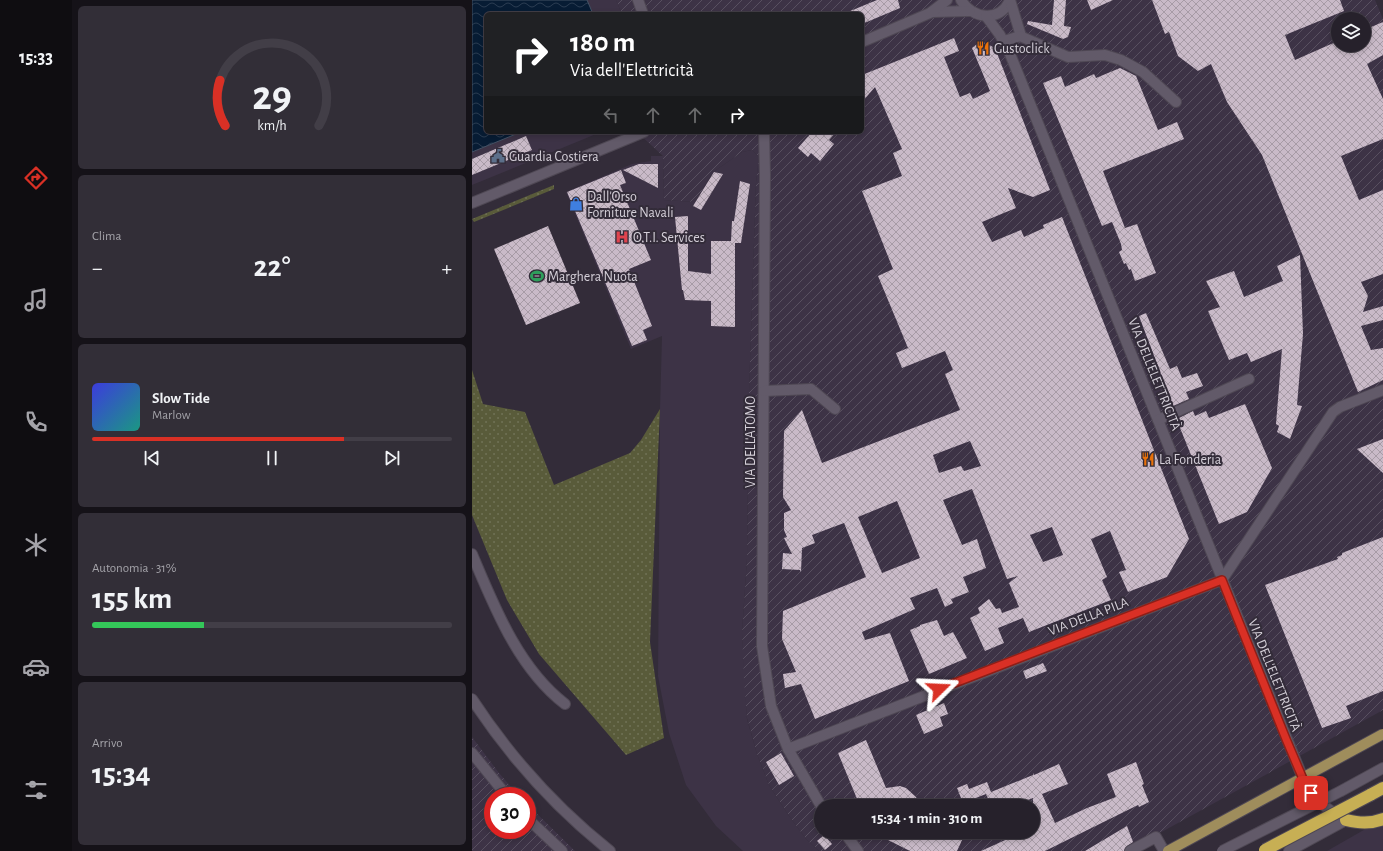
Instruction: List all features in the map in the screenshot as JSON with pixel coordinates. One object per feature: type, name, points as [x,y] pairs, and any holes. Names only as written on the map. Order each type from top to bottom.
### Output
[{"type":"highway","points":[[1263,851],[1383,788]]},
{"type":"highway","points":[[1346,820],[1361,824],[1374,823],[1383,819]]},
{"type":"main road","points":[[1168,851],[1383,734]]},
{"type":"street","points":[[638,0],[642,12]]},
{"type":"street","points":[[864,41],[932,12],[947,0]]},
{"type":"street","points":[[962,0],[970,11]]},
{"type":"street","points":[[932,12],[970,11],[986,16],[996,15],[1003,10],[1010,0]]},
{"type":"street","points":[[1010,0],[1022,36]]},
{"type":"street","name":"VIA DELL'ELETTRICITÀ","points":[[986,16],[1004,42],[1306,786],[1316,800],[1331,812],[1346,820]]},
{"type":"street","points":[[1004,42],[1016,36],[1022,36],[1068,57],[1105,55],[1121,60],[1143,72],[1176,102]]},
{"type":"street","points":[[472,203],[622,136],[633,134]]},
{"type":"street","name":"VIA DELL'ATOMO","points":[[764,134],[766,175],[762,646],[771,706],[788,749]]},
{"type":"street","points":[[1158,420],[1249,379]]},
{"type":"street","points":[[764,392],[811,389],[835,409]]},
{"type":"street","points":[[1222,580],[1333,412],[1340,407],[1383,390]]},
{"type":"street","points":[[472,554],[495,610],[519,651],[550,693],[565,704]]},
{"type":"street","name":"VIA DELLA PILA","points":[[788,749],[1222,580]]},
{"type":"street","points":[[472,699],[525,770],[558,806],[610,851]]},
{"type":"street","points":[[788,749],[817,799]]},
{"type":"street","points":[[472,753],[500,787]]},
{"type":"street","points":[[1222,851],[1383,768]]},
{"type":"street","points":[[1341,791],[1383,772]]},
{"type":"street","points":[[1289,851],[1346,820]]},
{"type":"street","points":[[536,826],[562,851]]},
{"type":"street","points":[[1130,851],[1156,837],[1164,851]]},
{"type":"street","points":[[849,839],[858,851]]},
{"type":"shaded area","points":[[587,0],[616,0],[621,12],[592,12]]},
{"type":"shaded area","points":[[616,0],[1375,0],[1383,19],[1383,710],[1127,851],[819,851],[806,839],[769,785],[757,754],[747,718],[742,633],[747,559],[749,393],[756,183],[759,157],[752,150],[742,152],[713,172],[695,202],[664,200],[663,156],[639,134],[864,134],[864,12],[621,12]]},
{"type":"shaded area","points":[[516,134],[596,134],[472,185],[472,152]]},
{"type":"shaded area","points":[[752,150],[759,157],[756,183],[749,393],[747,559],[742,633],[747,719],[757,754],[769,785],[806,839],[819,851],[743,851],[716,826],[686,785],[669,733],[658,676],[662,336],[631,349],[566,192],[632,164],[651,161],[651,156],[663,156],[664,200],[695,202],[713,172],[742,152]]},
{"type":"shaded area","points":[[472,737],[511,787],[484,787],[484,839],[536,839],[536,813],[575,851],[472,851]]},
{"type":"shaded area","points":[[1383,819],[1383,851],[1327,851]]},
{"type":"green space","points":[[554,185],[554,189],[474,222],[472,219]]},
{"type":"green space","points":[[472,370],[483,404],[525,412],[554,485],[630,453],[641,440],[660,409],[650,642],[664,738],[626,755],[539,654],[507,600],[472,515]]},
{"type":"water","points":[[472,0],[587,0],[592,12],[484,12],[484,134],[516,134],[472,152]]},
{"type":"building","points":[[877,0],[898,0],[900,8],[864,23],[864,12],[848,12]]},
{"type":"building","points":[[1054,0],[1066,0],[1064,26],[1071,27],[1068,37],[1063,39],[1027,24],[1028,21],[1052,25]]},
{"type":"building","points":[[1087,0],[1113,0],[1091,10]]},
{"type":"building","points":[[1152,0],[1340,0],[1344,11],[1331,12],[1331,16],[1285,35],[1295,60],[1331,44],[1331,52],[1371,52],[1371,27],[1383,22],[1383,55],[1367,64],[1383,99],[1383,139],[1341,156],[1359,200],[1383,190],[1383,274],[1361,282],[1368,296],[1363,312],[1383,306],[1383,320],[1361,326],[1371,350],[1383,348],[1383,380],[1358,392],[1262,155],[1227,102],[1211,64],[1198,71],[1178,56],[1169,32],[1165,34]]},
{"type":"building","points":[[954,38],[959,51],[944,57],[960,97],[970,93],[973,99],[990,91],[972,48],[981,41],[995,48],[1050,190],[1033,197],[1008,188],[1016,208],[982,222],[992,242],[1021,230],[1024,237],[1044,228],[1043,225],[1062,217],[1189,539],[1167,577],[1128,592],[1119,572],[1126,570],[1110,531],[1091,539],[1107,577],[1102,580],[1111,600],[1029,632],[1023,618],[998,628],[1004,643],[985,651],[970,618],[980,613],[978,608],[989,599],[996,609],[1000,608],[1002,613],[1019,607],[1009,583],[1018,576],[1007,579],[972,489],[943,500],[962,545],[977,539],[986,568],[963,577],[969,592],[951,599],[953,603],[945,607],[937,588],[910,598],[915,609],[862,632],[865,640],[890,633],[909,681],[815,719],[801,684],[785,688],[783,674],[796,672],[782,639],[783,611],[866,577],[844,523],[812,535],[815,543],[802,548],[801,572],[800,570],[782,569],[783,553],[792,554],[784,538],[787,537],[784,530],[784,513],[791,510],[783,497],[784,431],[802,410],[822,463],[960,410],[945,374],[953,370],[945,351],[902,368],[896,353],[908,348],[878,276],[893,269],[862,191],[902,176],[893,153],[902,149],[875,87],[864,100],[864,74]],"holes":[[[970,441],[981,466],[964,471],[961,466],[939,473],[933,455]],[[897,501],[920,558],[882,573],[858,517]],[[1052,527],[1063,555],[1043,562],[1030,535]]]},
{"type":"building","points":[[1120,68],[1136,76],[1158,130],[1177,122],[1184,139],[1103,171],[1125,228],[1137,224],[1156,273],[1135,281],[1131,269],[1129,270],[1126,263],[1124,264],[1119,252],[1122,250],[1121,244],[1112,222],[1102,226],[1043,83],[1061,76],[1065,87],[1094,74],[1096,78]]},
{"type":"building","points":[[810,134],[834,134],[829,140],[834,144],[820,161],[811,153],[808,157],[798,148]]},
{"type":"building","points":[[526,136],[532,150],[472,175],[472,159]]},
{"type":"building","points":[[639,164],[658,164],[658,188],[623,170]]},
{"type":"building","points":[[621,170],[626,183],[620,185],[651,260],[629,269],[652,326],[643,330],[647,340],[632,346],[567,192]]},
{"type":"building","points":[[714,172],[723,174],[701,210],[693,206]]},
{"type":"building","points":[[740,181],[750,184],[741,243],[735,243],[735,327],[711,326],[711,301],[685,300],[682,290],[675,217],[688,216],[688,271],[711,274],[711,241],[731,241],[732,221],[734,221]]},
{"type":"building","name":"Marghera Nuota","points":[[548,226],[580,303],[526,325],[494,249]]},
{"type":"building","points":[[1300,255],[1303,334],[1297,405],[1302,406],[1290,439],[1277,432],[1279,426],[1276,424],[1282,349],[1251,362],[1247,353],[1229,360],[1208,311],[1220,307],[1206,281],[1234,271],[1244,297],[1283,281],[1277,266]]},
{"type":"building","points":[[1146,313],[1170,369],[1177,366],[1182,378],[1197,373],[1203,386],[1186,392],[1189,399],[1173,406],[1139,316]]},
{"type":"building","points":[[1245,404],[1272,468],[1247,512],[1219,524],[1178,423],[1180,422],[1179,418],[1193,411],[1195,416],[1206,411],[1209,418]]},
{"type":"building","points":[[1383,439],[1383,473],[1357,449]]},
{"type":"building","points":[[1383,537],[1383,691],[1346,706],[1351,718],[1322,728],[1265,585],[1338,559],[1337,557],[1342,555],[1342,553]]},
{"type":"building","points":[[937,620],[944,636],[953,632],[967,658],[929,674],[910,630],[920,625]]},
{"type":"building","points":[[1043,663],[1047,671],[1026,679],[1023,671]]},
{"type":"building","points":[[944,703],[948,714],[940,717],[943,726],[924,734],[916,715]]},
{"type":"building","points":[[866,740],[886,788],[900,786],[906,788],[917,799],[857,799],[838,753]]},
{"type":"building","points":[[781,753],[794,776],[779,785],[766,762]]},
{"type":"building","points":[[1136,762],[1144,784],[1142,785],[1149,802],[1139,807],[1138,805],[1045,851],[981,851],[1008,839],[1040,839],[1040,799],[988,799],[986,794],[973,799],[961,799],[957,788],[967,784],[969,789],[987,782],[991,792],[1033,775],[1033,773],[1034,775],[1059,764],[1068,784],[1042,794],[1055,823],[1087,808],[1116,797],[1107,774]]},
{"type":"building","points":[[1127,826],[1133,842],[1127,846],[1124,851],[1085,851]]},
{"type":"building","points":[[819,839],[828,839],[832,844],[825,850],[817,841]]},
{"type":"building","points":[[886,839],[963,839],[957,851],[910,851]]},
{"type":"place","name":"Gustoclick","points":[[983,48]]},
{"type":"place","name":"Guardia Costiera","points":[[498,156]]},
{"type":"place","name":"Dall'Orso Forniture Navali","points":[[576,204]]},
{"type":"place","name":"O.T.I. Services","points":[[622,237]]},
{"type":"place","name":"Marghera Nuota","points":[[537,276]]},
{"type":"place","name":"La Fonderia","points":[[1148,459]]},
{"type":"route","points":[[939,689],[1222,580],[1286,739],[1306,786],[1311,793]]}]
